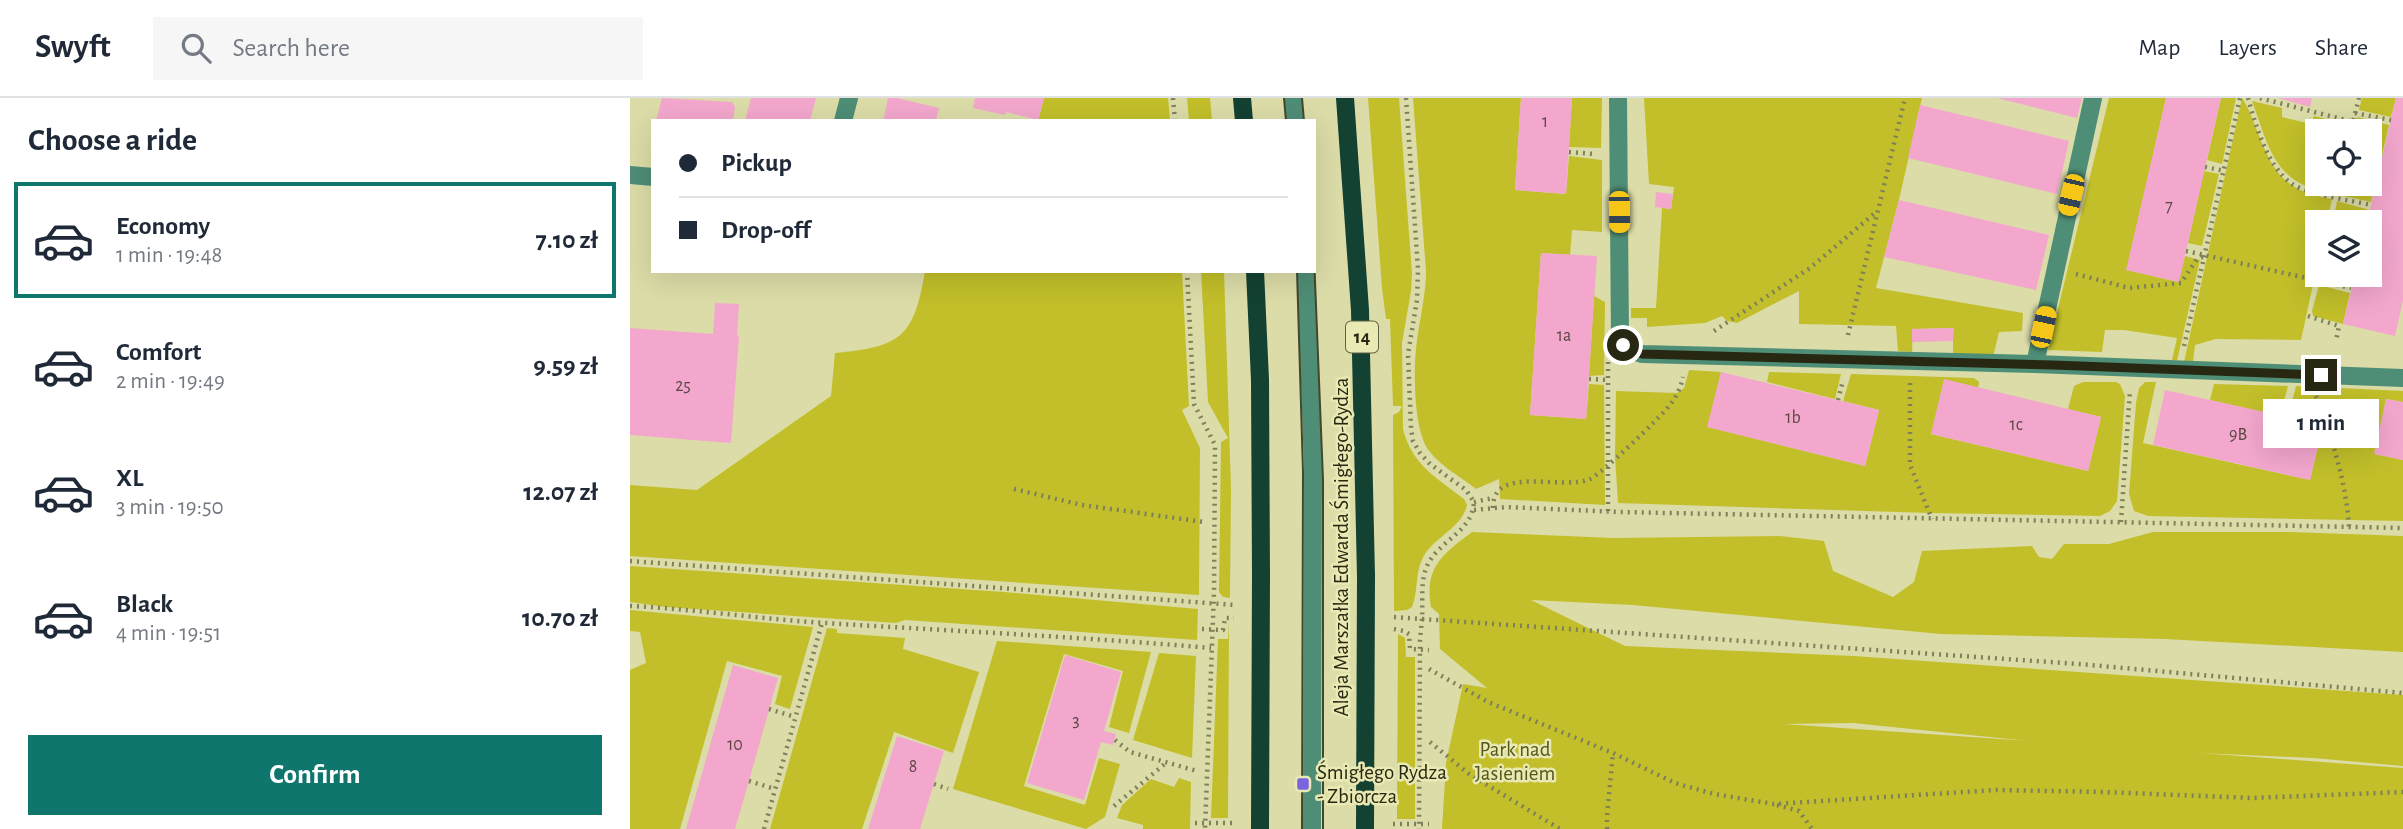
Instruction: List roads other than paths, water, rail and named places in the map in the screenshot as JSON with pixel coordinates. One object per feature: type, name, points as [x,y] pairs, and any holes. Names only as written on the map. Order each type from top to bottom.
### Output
[{"type":"main road","points":[[1242,98],[1244,119]]},
{"type":"main road","name":"Aleja Marszałka Edwarda Śmigłego-Rydza","points":[[1345,98],[1363,378],[1366,576],[1365,829]]},
{"type":"main road","points":[[1255,273],[1260,394],[1261,829]]},
{"type":"street","points":[[844,119],[849,98]]},
{"type":"street","points":[[1293,98],[1295,119]]},
{"type":"street","points":[[1618,98],[1620,340],[1623,345],[1642,354],[2035,364],[2403,378]]},
{"type":"street","points":[[2035,364],[2093,98]]},
{"type":"street","points":[[630,175],[651,177]]},
{"type":"street","points":[[1306,273],[1313,467],[1312,829]]},
{"type":"tram line","points":[[1284,98],[1286,119]]},
{"type":"tram line","points":[[1302,98],[1304,119]]},
{"type":"tram line","points":[[1297,273],[1303,472],[1302,829]]},
{"type":"tram line","points":[[1315,273],[1323,480],[1323,829]]},
{"type":"place","name":"Śmigłego Rydza - Zbiorcza","points":[[1303,784]]},
{"type":"park label","name":"Park nad Jasieniem","points":[[1515,761]]}]
